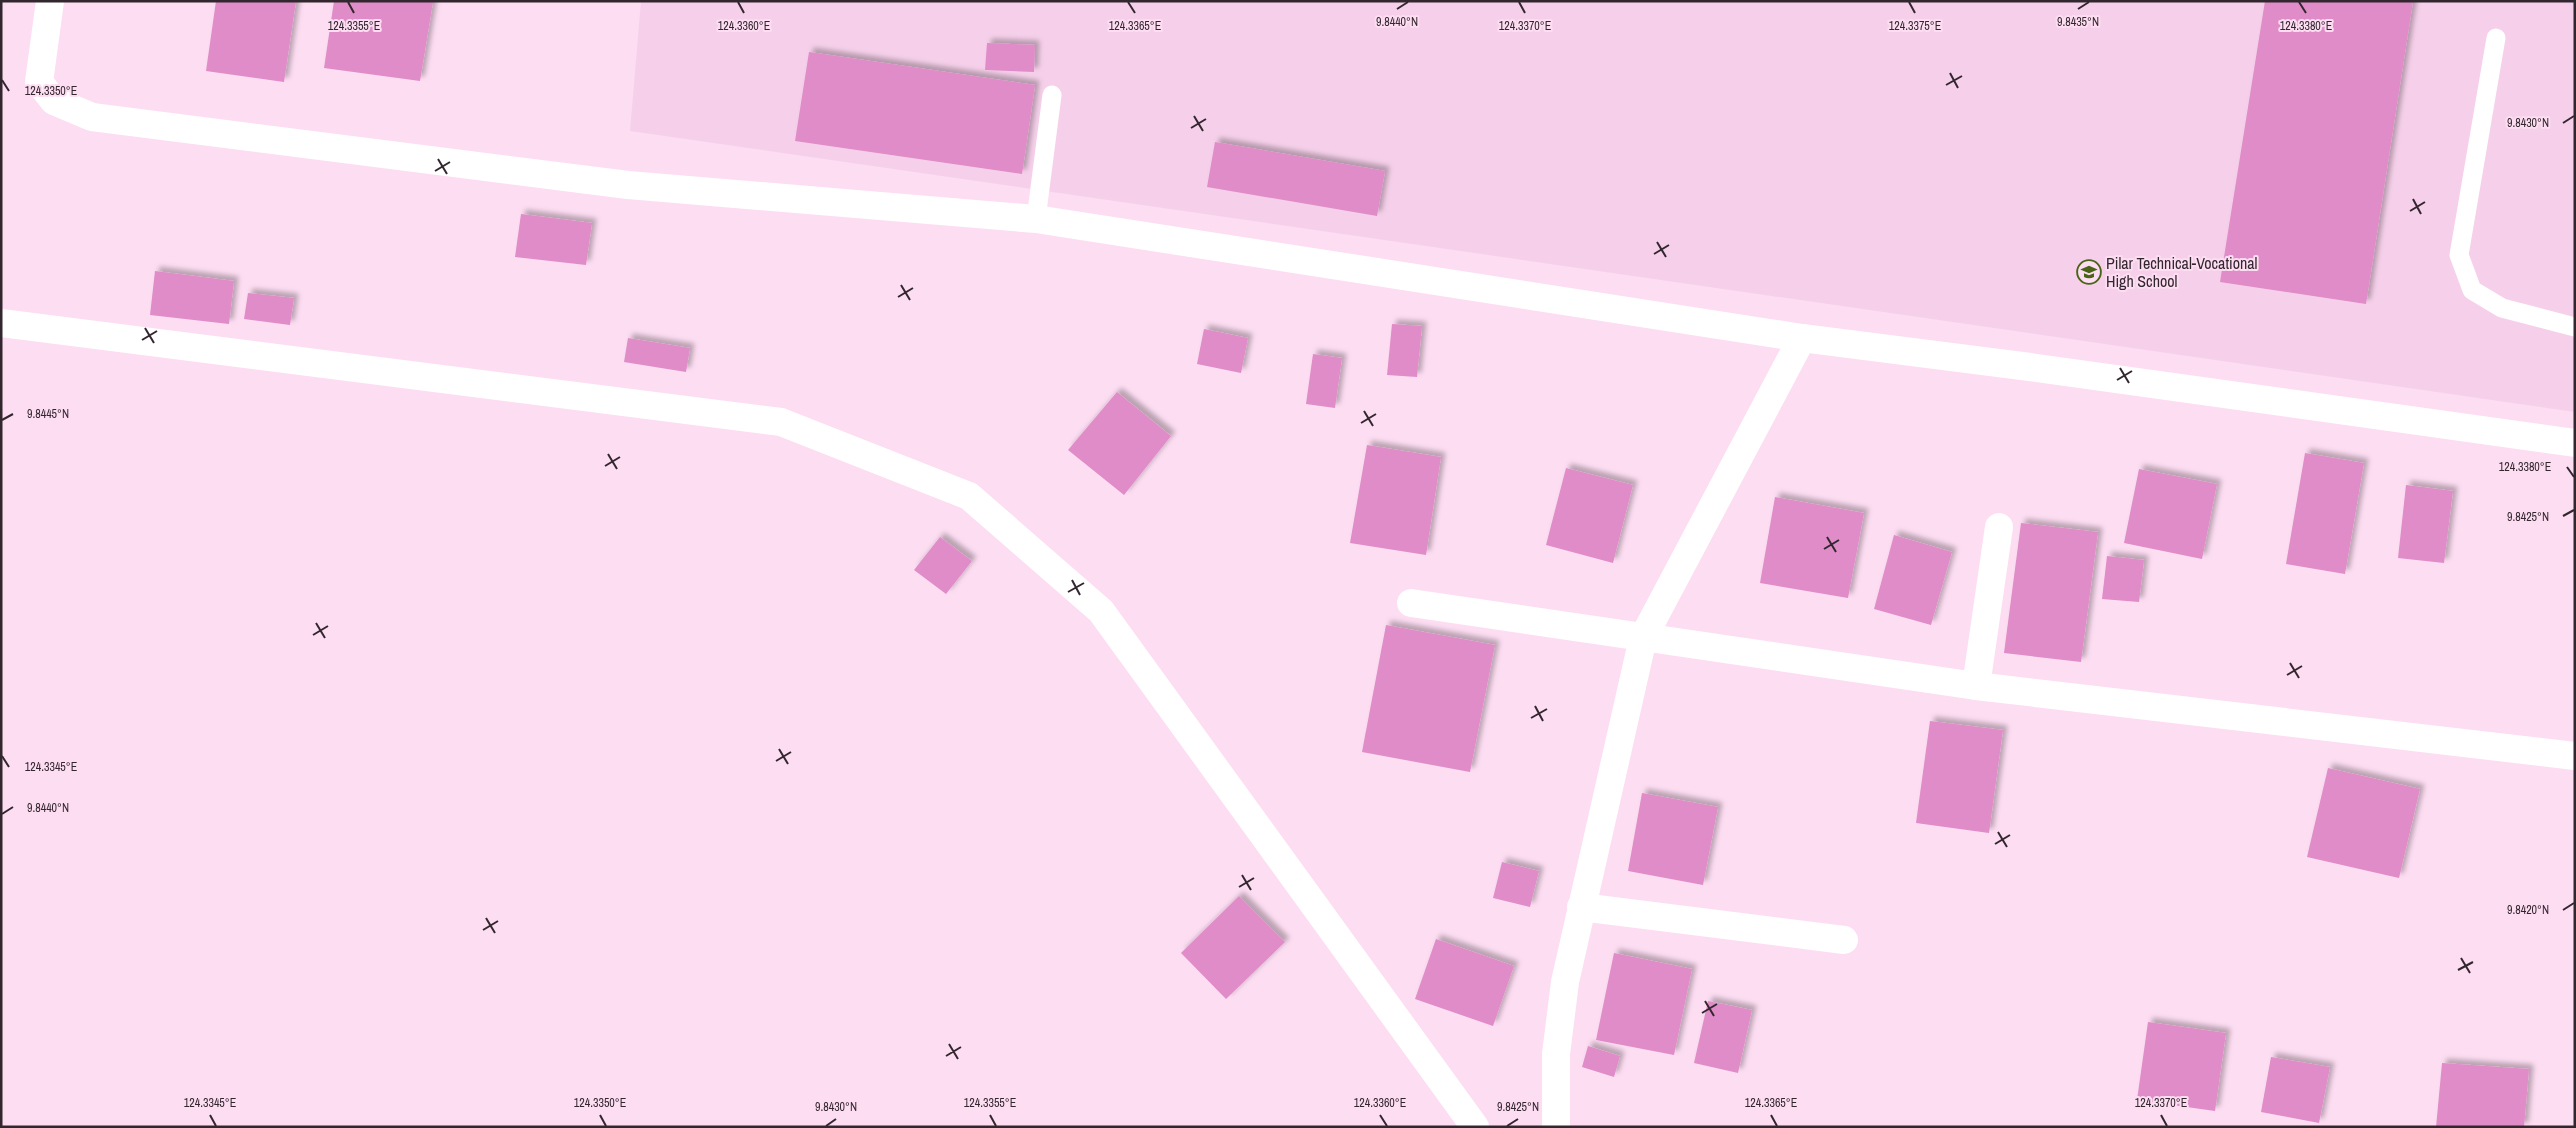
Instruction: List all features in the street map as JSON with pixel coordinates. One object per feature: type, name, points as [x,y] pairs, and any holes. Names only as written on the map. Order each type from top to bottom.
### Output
[{"type":"street","points":[[50,1],[39,82],[54,101],[92,117],[628,185],[1036,219],[1802,338],[2030,367],[2575,443]]},
{"type":"street","points":[[1,323],[780,422],[969,496],[1101,611],[1475,1127]]},
{"type":"street","points":[[1556,1127],[1556,1054],[1564,982],[1644,638],[1802,338]]},
{"type":"street","points":[[1976,686],[1999,527]]},
{"type":"street","points":[[1411,603],[1976,686],[2575,756]]},
{"type":"street","points":[[1581,907],[1844,940]]},
{"type":"lane","points":[[2496,38],[2459,256],[2472,290],[2502,308],[2575,327]]},
{"type":"lane","points":[[1036,219],[1052,95]]},
{"type":"shaded area","name":"Pilar Technical-Vocational High School","points":[[641,1],[2575,1],[2575,412],[630,131]]},
{"type":"building","points":[[216,1],[296,1],[284,82],[206,71]]},
{"type":"building","points":[[334,1],[433,2],[420,81],[324,68]]},
{"type":"building","points":[[2265,1],[2413,1],[2366,304],[2220,282]]},
{"type":"building","points":[[987,43],[1035,45],[1034,72],[985,70]]},
{"type":"building","points":[[809,52],[1035,85],[1022,174],[795,141]]},
{"type":"building","points":[[1215,142],[1385,171],[1377,216],[1207,187]]},
{"type":"building","points":[[521,214],[592,223],[586,265],[515,257]]},
{"type":"building","points":[[155,271],[234,281],[229,324],[150,315]]},
{"type":"building","points":[[248,293],[294,298],[290,325],[244,319]]},
{"type":"building","points":[[1392,324],[1422,326],[1417,377],[1387,375]]},
{"type":"building","points":[[1204,329],[1248,338],[1241,373],[1197,364]]},
{"type":"building","points":[[628,338],[690,348],[686,372],[624,362]]},
{"type":"building","points":[[1313,354],[1342,358],[1335,408],[1306,404]]},
{"type":"building","points":[[1117,392],[1171,436],[1124,495],[1068,450]]},
{"type":"building","points":[[1367,445],[1441,457],[1426,555],[1350,543]]},
{"type":"building","points":[[2305,453],[2364,463],[2345,574],[2286,564]]},
{"type":"building","points":[[1566,468],[1633,485],[1613,563],[1546,545]]},
{"type":"building","points":[[2139,469],[2217,484],[2202,559],[2124,543]]},
{"type":"building","points":[[2406,485],[2453,491],[2444,563],[2398,558]]},
{"type":"building","points":[[1775,497],[1864,513],[1848,598],[1760,583]]},
{"type":"building","points":[[2021,523],[2098,532],[2081,662],[2004,653]]},
{"type":"building","points":[[1894,535],[1952,552],[1931,625],[1874,609]]},
{"type":"building","points":[[940,537],[972,561],[946,594],[914,570]]},
{"type":"building","points":[[2107,556],[2144,560],[2139,602],[2102,599]]},
{"type":"building","points":[[1386,625],[1495,645],[1470,772],[1362,752]]},
{"type":"building","points":[[1930,721],[2003,730],[1989,833],[1916,823]]},
{"type":"building","points":[[2328,768],[2420,789],[2399,878],[2307,857]]},
{"type":"building","points":[[1642,793],[1718,807],[1703,885],[1628,871]]},
{"type":"building","points":[[1502,862],[1539,871],[1530,907],[1493,898]]},
{"type":"building","points":[[1239,896],[1285,942],[1226,999],[1181,953]]},
{"type":"building","points":[[1436,939],[1514,966],[1493,1026],[1415,999]]},
{"type":"building","points":[[1614,953],[1692,969],[1674,1055],[1596,1040]]},
{"type":"building","points":[[1708,1001],[1752,1010],[1738,1073],[1694,1063]]},
{"type":"building","points":[[2148,1022],[2226,1033],[2215,1111],[2137,1100]]},
{"type":"building","points":[[1588,1046],[1620,1056],[1614,1077],[1582,1067]]},
{"type":"building","points":[[2271,1057],[2330,1067],[2319,1123],[2261,1112]]},
{"type":"building","points":[[2442,1063],[2529,1069],[2524,1127],[2436,1127]]},
{"type":"place","name":"Pilar Technical-Vocational High School","points":[[2089,272]]}]
